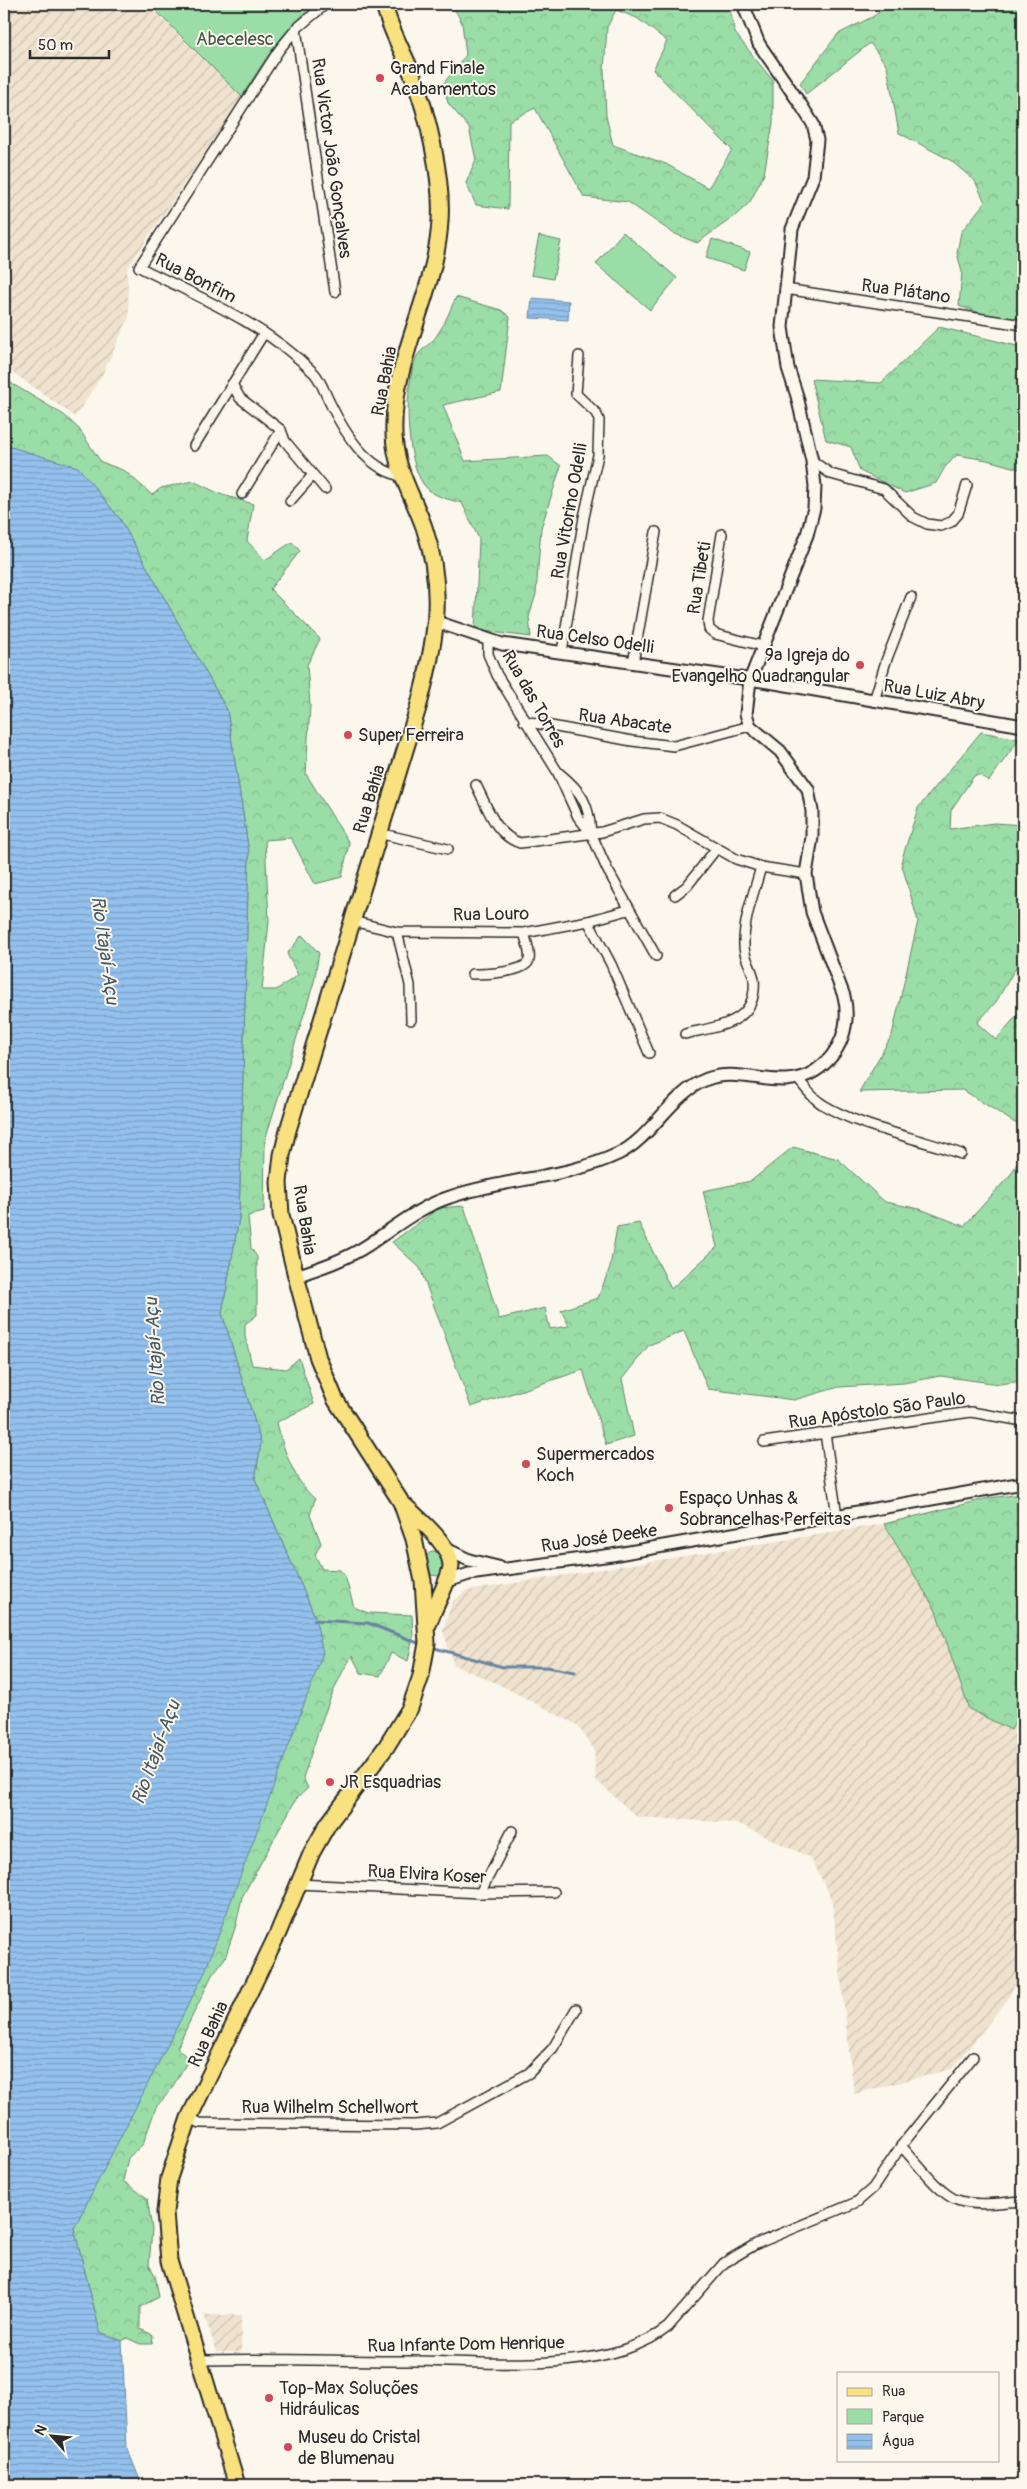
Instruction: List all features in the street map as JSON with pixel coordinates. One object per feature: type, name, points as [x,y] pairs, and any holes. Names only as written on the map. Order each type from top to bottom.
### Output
[{"type":"main road","name":"Rua Bahia","points":[[384,4],[423,100],[430,132],[440,218],[436,258],[402,365],[396,401],[394,437],[401,476],[424,526],[431,550],[436,584],[437,622],[423,689],[282,1155],[279,1182],[282,1215],[296,1276],[318,1358],[335,1399],[401,1502],[430,1530],[444,1548],[451,1566],[427,1628]]},
{"type":"main road","name":"Rua Bahia","points":[[237,2485],[174,2280],[166,2238],[165,2212],[169,2178],[190,2118],[278,1933],[298,1884],[328,1824],[399,1728],[416,1692],[424,1662],[427,1628],[423,1581],[418,1553],[401,1502]]},
{"type":"main road","points":[[418,1553],[425,1547],[444,1548]]},
{"type":"main road","points":[[423,1581],[434,1584],[445,1582]]},
{"type":"street","name":"Rua Bonfim","points":[[326,4],[296,30],[279,50],[139,267],[216,305],[264,333],[316,374],[336,415],[358,449],[389,473],[401,476]]},
{"type":"street","points":[[296,1276],[357,1251],[418,1211],[449,1197],[594,1164],[620,1154],[692,1088],[708,1079],[724,1075],[776,1080],[798,1079],[815,1071],[832,1055],[846,1030],[845,1001],[812,912],[806,874],[812,837],[812,811],[808,789],[780,751],[750,726],[746,714],[746,701],[750,680],[807,535],[814,508],[815,486],[812,461],[783,344],[785,289],[792,229],[813,177],[817,140],[813,124],[759,44],[744,4]]},
{"type":"street","name":"Rua Victor João Gonçalves","points":[[296,30],[335,292]]},
{"type":"street","name":"Rua Plátano","points":[[785,289],[1023,325]]},
{"type":"street","points":[[194,446],[264,333]]},
{"type":"street","name":"Rua Vitorino Odelli","points":[[562,652],[584,517],[598,455],[599,420],[596,413],[576,394],[579,356]]},
{"type":"street","points":[[232,384],[240,398],[281,430],[285,441],[325,490]]},
{"type":"street","points":[[242,494],[281,430]]},
{"type":"street","points":[[812,461],[832,474],[884,489],[913,517],[926,524],[941,526],[951,522],[958,514],[967,485]]},
{"type":"street","points":[[290,501],[313,475]]},
{"type":"street","points":[[633,663],[656,532]]},
{"type":"street","name":"Rua Tibeti","points":[[722,534],[708,621],[709,629],[715,634],[763,646]]},
{"type":"street","points":[[874,701],[886,660],[911,597]]},
{"type":"street","name":"Rua Celso Odelli","points":[[437,622],[488,641],[750,680]]},
{"type":"street","name":"Rua das Torres","points":[[488,641],[488,654],[497,675],[557,771],[578,817],[592,833],[607,869],[628,910],[656,956]]},
{"type":"street","name":"Rua Luiz Abry","points":[[750,680],[1023,726]]},
{"type":"street","name":"Rua Abacate","points":[[524,721],[632,741],[674,746],[750,726]]},
{"type":"street","points":[[476,785],[499,831],[507,839],[520,843],[602,832],[644,819],[660,818],[677,825],[736,860],[761,867],[806,874]]},
{"type":"street","points":[[378,833],[448,849]]},
{"type":"street","points":[[675,895],[687,886],[716,849]]},
{"type":"street","points":[[685,1034],[732,1022],[746,1013],[752,1002],[754,979],[744,949],[744,930],[761,867]]},
{"type":"street","name":"Rua Louro","points":[[352,921],[396,932],[524,932],[588,921],[628,910]]},
{"type":"street","points":[[588,921],[611,964],[648,1053]]},
{"type":"street","points":[[396,932],[410,984],[412,1020]]},
{"type":"street","points":[[472,974],[497,973],[518,969],[526,965],[529,959],[524,932]]},
{"type":"street","points":[[798,1079],[811,1096],[822,1104],[853,1118],[961,1154]]},
{"type":"street","name":"Rua Apóstolo São Paulo","points":[[764,1442],[971,1412],[1023,1421]]},
{"type":"street","points":[[825,1433],[837,1516]]},
{"type":"street","name":"Rua José Deeke","points":[[445,1582],[470,1574],[620,1554],[1023,1483]]},
{"type":"street","name":"Rua José Deeke","points":[[444,1548],[469,1560],[504,1569]]},
{"type":"street","points":[[480,1893],[512,1831]]},
{"type":"street","name":"Rua Elvira Koser","points":[[298,1884],[480,1893],[554,1892]]},
{"type":"street","name":"Rua Wilhelm Schellwort","points":[[190,2118],[200,2123],[415,2125],[437,2123],[529,2074],[553,2048],[576,2008]]},
{"type":"street","name":"Rua Infante Dom Henrique","points":[[200,2360],[538,2363],[598,2356],[631,2348],[658,2336],[668,2327],[724,2263],[756,2244],[857,2202],[873,2188],[901,2146],[973,2057]]},
{"type":"street","points":[[901,2146],[945,2193],[956,2200],[970,2202],[1023,2201]]},
{"type":"shaded area","points":[[4,4],[147,4],[242,97],[127,269],[129,317],[102,375],[75,417],[4,366]]},
{"type":"shaded area","points":[[884,1524],[936,1611],[969,1709],[1011,1730],[1023,1706],[1023,1968],[1008,1999],[952,2069],[854,2094],[832,1900],[811,1858],[737,1823],[637,1817],[596,1780],[594,1749],[577,1725],[498,1684],[454,1665],[443,1631],[452,1602],[466,1591]]},
{"type":"shaded area","points":[[204,2315],[241,2315],[241,2352],[217,2352]]},
{"type":"green space","name":"Abecelesc","points":[[149,4],[315,4],[274,47],[242,97]]},
{"type":"green space","points":[[452,4],[729,4],[735,33],[773,81],[773,123],[764,174],[750,202],[735,216],[697,243],[673,233],[628,202],[584,197],[535,108],[509,121],[508,209],[476,205],[466,183],[476,160],[469,128],[448,103],[443,84],[466,55],[462,23]],"holes":[[[616,10],[637,18],[667,41],[653,70],[732,150],[708,188],[666,164],[613,145],[606,116],[604,70],[607,27]]]},
{"type":"green space","points":[[890,4],[1023,4],[1023,320],[992,317],[959,306],[962,272],[957,253],[961,232],[985,202],[975,181],[950,160],[899,133],[887,66],[870,43],[806,94],[800,83],[838,34],[874,16]]},
{"type":"green space","points":[[623,232],[677,278],[650,310],[596,264]]},
{"type":"green space","points":[[539,236],[561,241],[553,279],[531,275]]},
{"type":"green space","points":[[712,239],[750,252],[744,270],[706,258]]},
{"type":"green space","points":[[456,297],[501,310],[510,317],[501,392],[443,405],[465,461],[548,456],[561,466],[541,528],[536,594],[529,617],[531,637],[475,630],[479,539],[462,503],[441,497],[428,489],[418,474],[413,459],[408,423],[412,370],[418,355],[440,331]]},
{"type":"green space","points":[[939,327],[1023,346],[1023,470],[987,460],[957,455],[945,467],[936,483],[905,493],[860,471],[851,447],[826,440],[811,379],[881,383]]},
{"type":"green space","points":[[4,379],[64,415],[79,429],[101,462],[125,471],[152,495],[161,488],[193,481],[220,494],[253,504],[247,541],[265,560],[292,542],[300,551],[270,589],[320,639],[307,665],[310,705],[306,774],[349,843],[342,877],[315,884],[291,838],[265,840],[269,921],[262,990],[276,990],[298,975],[287,954],[302,935],[319,953],[314,982],[265,1140],[264,1212],[248,1216],[251,1248],[257,1257],[257,1315],[245,1324],[245,1336],[252,1365],[286,1369],[299,1358],[314,1404],[277,1422],[290,1464],[301,1483],[315,1499],[310,1515],[321,1543],[315,1555],[322,1569],[340,1570],[345,1576],[354,1607],[368,1613],[412,1615],[413,1637],[408,1661],[391,1653],[380,1676],[361,1673],[352,1656],[336,1685],[303,1778],[308,1788],[296,1799],[242,1897],[236,1925],[225,1958],[212,1975],[177,2048],[189,2059],[170,2091],[156,2107],[143,2144],[128,2158],[123,2181],[147,2198],[152,2229],[149,2265],[155,2275],[159,2297],[140,2307],[140,2329],[153,2335],[152,2344],[140,2344],[127,2338],[122,2341],[100,2332],[74,2228],[114,2147],[315,1617],[255,1479],[261,1443],[222,1313],[239,1218],[249,853],[227,710],[120,519],[78,468],[4,445]]},
{"type":"green space","points":[[981,732],[1019,739],[989,781],[979,775],[974,776],[951,810],[950,829],[994,823],[1023,825],[1023,955],[996,1002],[977,1023],[996,1040],[1023,1008],[1023,1128],[963,1090],[859,1092],[892,1035],[918,921],[901,862],[918,808]]},
{"type":"green space","points":[[793,1147],[838,1159],[885,1202],[920,1209],[964,1226],[1011,1174],[1023,1153],[1023,1381],[999,1384],[940,1376],[904,1383],[839,1387],[794,1400],[708,1389],[684,1331],[649,1345],[622,1379],[634,1436],[606,1445],[583,1370],[471,1407],[420,1268],[392,1242],[439,1208],[464,1206],[499,1319],[545,1308],[550,1329],[569,1326],[561,1310],[598,1298],[610,1267],[617,1227],[639,1223],[671,1289],[717,1247],[703,1191],[751,1181]]},
{"type":"green space","points":[[1023,1494],[1023,1706],[1011,1730],[969,1709],[936,1611],[884,1524],[989,1498]]},
{"type":"green space","points":[[432,1551],[437,1551],[443,1560],[439,1576],[430,1575],[426,1570],[425,1557]]},
{"type":"water","points":[[532,298],[569,301],[568,320],[530,318]]},
{"type":"water","name":"Rio Itajaí-Açu","points":[[4,445],[78,467],[120,519],[227,710],[249,853],[239,1218],[222,1313],[261,1443],[255,1479],[315,1617],[323,1653],[204,1974],[74,2228],[100,2332],[122,2341],[127,2448],[142,2485],[4,2485]]},
{"type":"waterway","points":[[314,1620],[368,1623],[423,1645]]},
{"type":"waterway","points":[[431,1647],[503,1667],[547,1667],[575,1672]]},
{"type":"place","name":"Grand Finale Acabamentos","points":[[380,78]]},
{"type":"place","name":"9ª Igreja do Evangelho Quadrangular","points":[[860,665]]},
{"type":"place","name":"Super Ferreira","points":[[348,735]]},
{"type":"place","name":"Supermercados Koch","points":[[526,1464]]},
{"type":"place","name":"Espaço Unhas & Sobrancelhas Perfeitas","points":[[669,1508]]},
{"type":"place","name":"JR Esquadrias","points":[[330,1782]]},
{"type":"place","name":"Top-Max Soluções Hidráulicas","points":[[269,2398]]},
{"type":"place","name":"Museu do Cristal de Blumenau","points":[[288,2447]]}]
